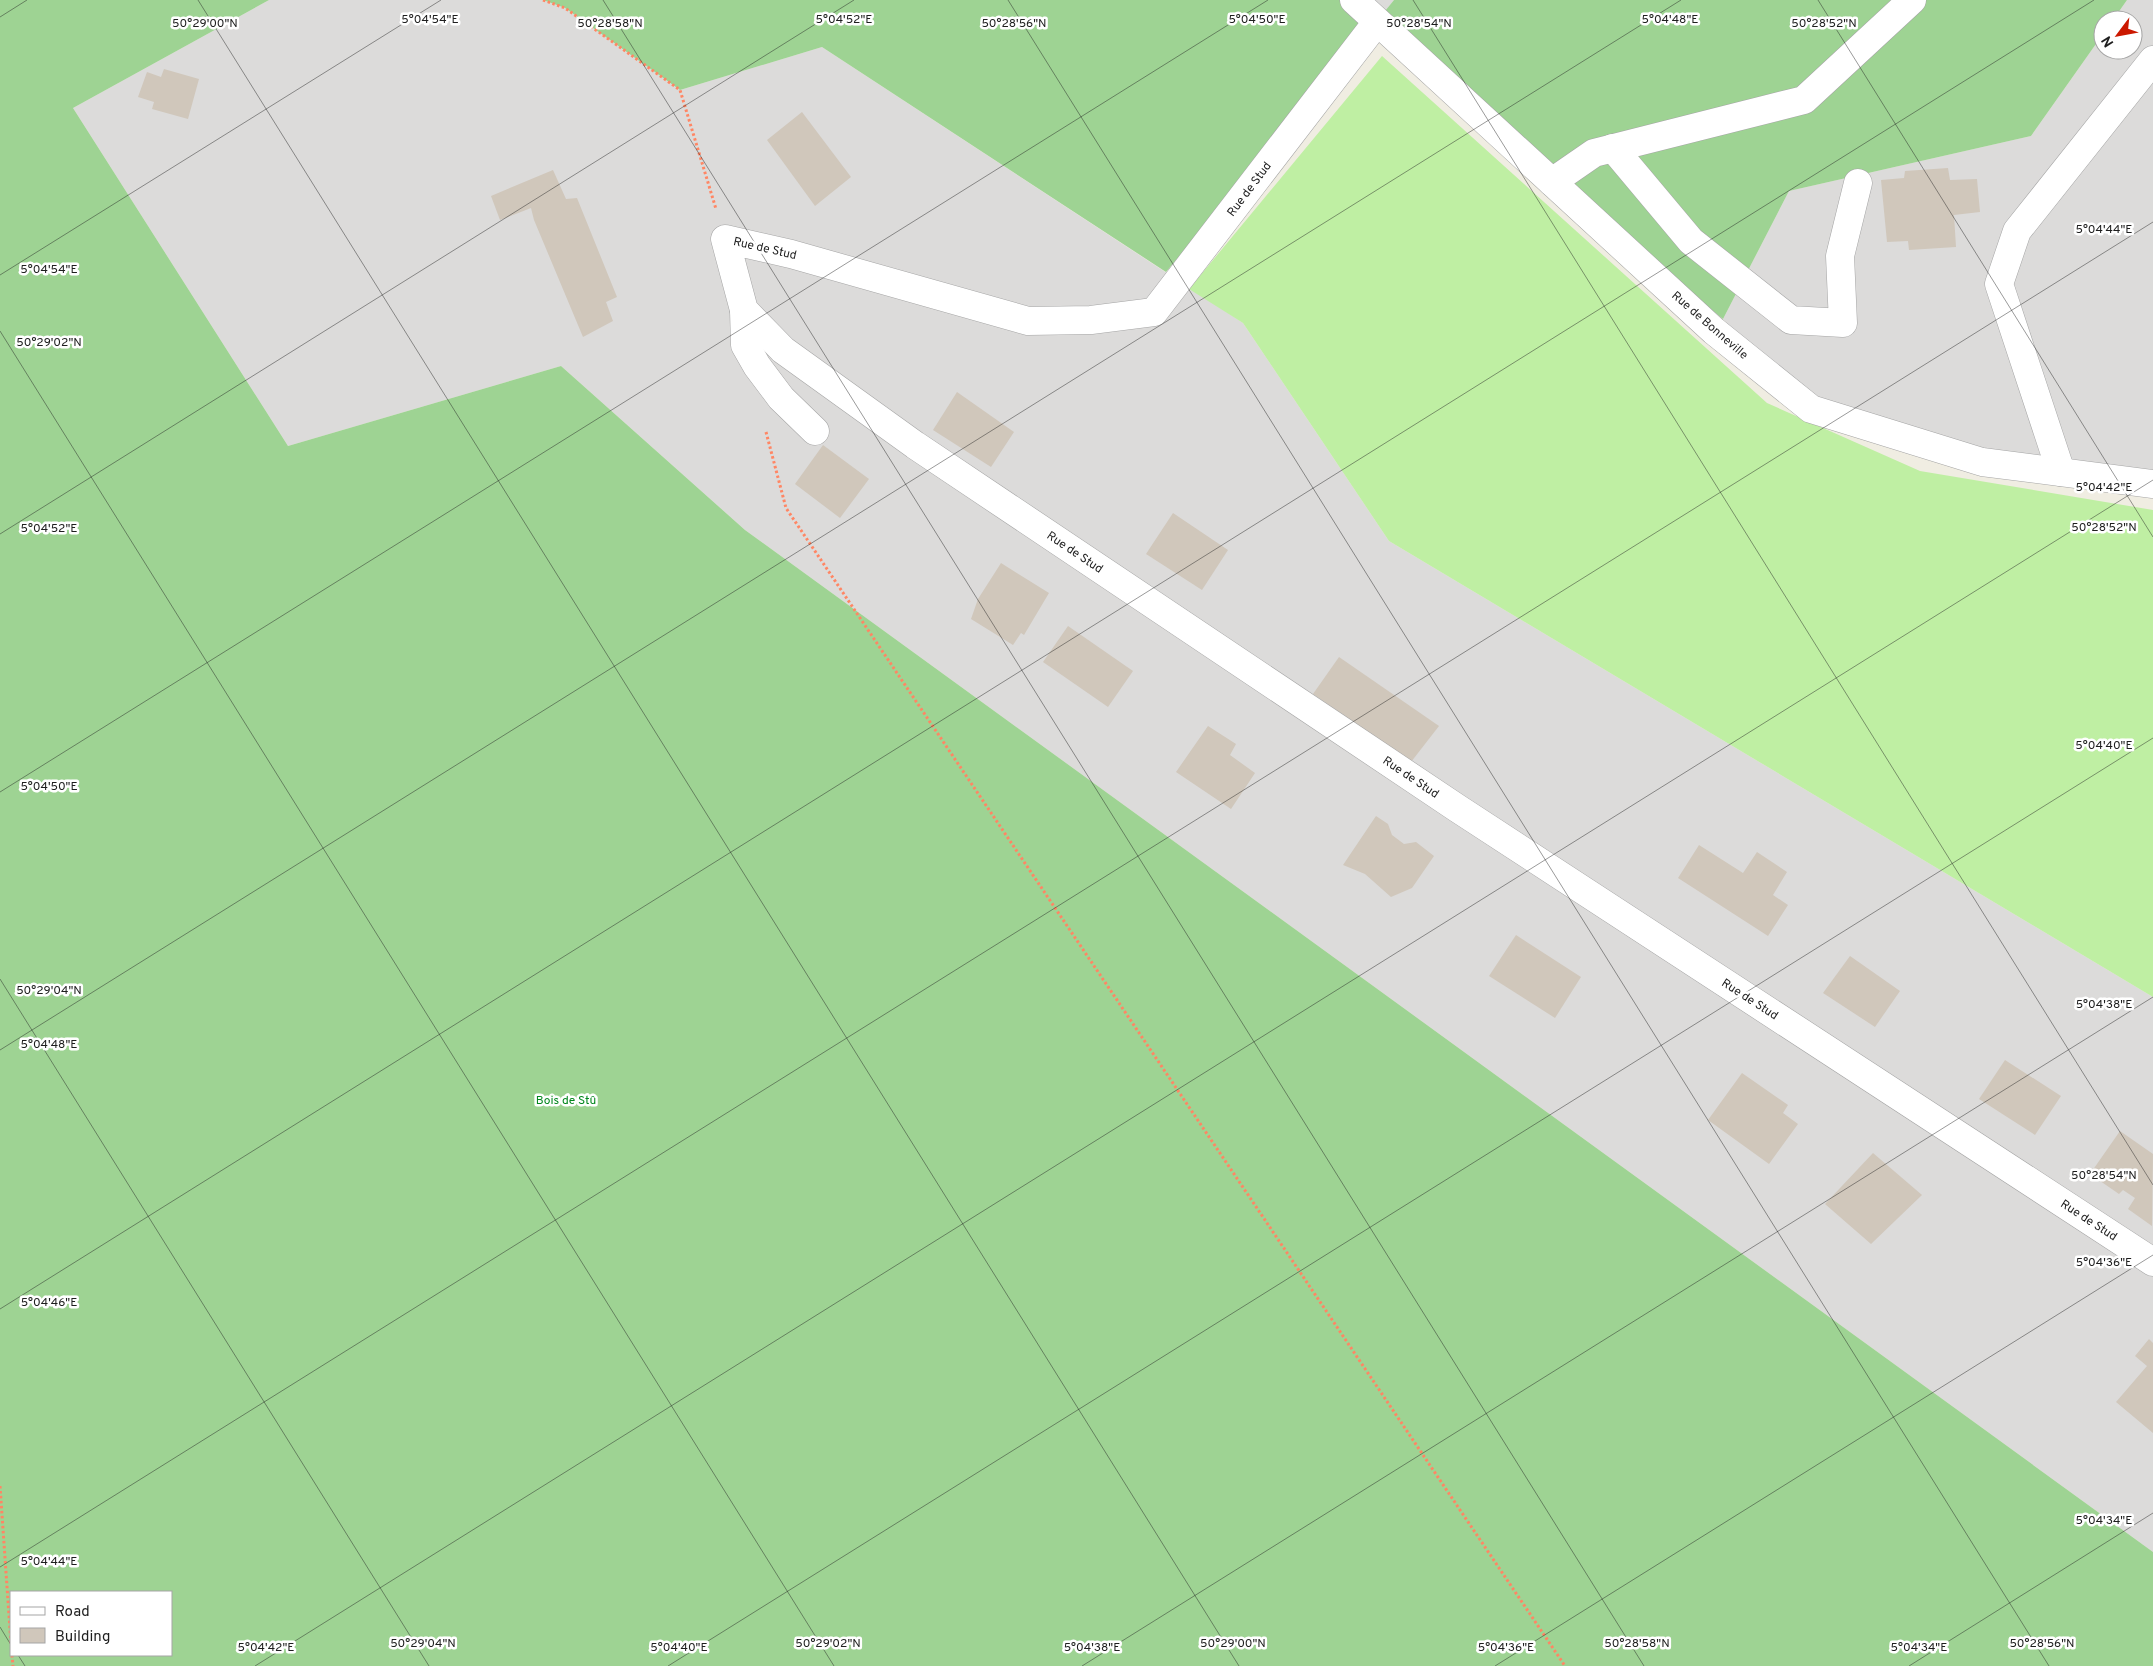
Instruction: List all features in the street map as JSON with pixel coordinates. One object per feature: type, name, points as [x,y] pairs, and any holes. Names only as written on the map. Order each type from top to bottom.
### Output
[{"type":"street","name":"Rue de Bonneville","points":[[1354,0],[1714,331],[1811,409],[1982,462],[2153,484]]},
{"type":"street","points":[[1552,182],[1594,153],[1804,100],[1912,0]]},
{"type":"street","name":"Rue de Stud","points":[[1377,22],[1154,312],[1091,320],[1028,321],[792,254],[725,239],[744,310],[783,350],[915,445],[1457,808],[2153,1262]]},
{"type":"street","points":[[2061,472],[1999,284],[2017,231],[2153,60]]},
{"type":"street","points":[[1613,148],[1691,241],[1791,320],[1843,323],[1840,256],[1858,183]]},
{"type":"street","points":[[744,310],[745,345],[749,352],[781,398],[815,431]]},
{"type":"path","points":[[543,0],[565,8],[680,90],[725,239]]},
{"type":"path","points":[[764,424],[786,508],[1565,1666]]},
{"type":"path","points":[[0,1486],[10,1630]]},
{"type":"shaded area","points":[[269,0],[543,0],[565,8],[680,90],[822,47],[1243,323],[1389,541],[2153,997],[2153,1552],[745,530],[561,366],[288,446],[73,108]]},
{"type":"shaded area","points":[[1354,0],[1394,0],[1377,22]]},
{"type":"shaded area","points":[[2127,0],[2153,0],[2153,484],[1982,462],[1811,409],[1723,319],[1789,191],[2031,136],[2093,48],[2093,60],[2143,60],[2143,10],[2120,10]]},
{"type":"green space","name":"Bois de Stû","points":[[0,0],[269,0],[73,108],[288,446],[561,366],[745,530],[2153,1552],[2153,1666],[0,1666]]},
{"type":"green space","points":[[543,0],[1354,0],[1377,21],[1394,0],[2127,0],[2120,10],[2093,10],[2093,48],[2031,136],[1789,191],[1723,319],[1552,182],[1377,22],[1166,272],[822,47],[680,90],[565,8]]},
{"type":"green space","points":[[1382,56],[1767,403],[1920,471],[2153,510],[2153,997],[1389,541],[1243,323],[1189,289]]},
{"type":"building","points":[[164,69],[199,79],[188,119],[152,109],[154,102],[138,97],[147,72],[161,77]]},
{"type":"building","points":[[802,112],[851,177],[815,206],[767,140]]},
{"type":"building","points":[[1948,168],[1950,180],[1977,179],[1980,212],[1954,215],[1956,247],[1909,250],[1908,241],[1887,242],[1881,180],[1904,178],[1905,171]]},
{"type":"building","points":[[553,170],[566,199],[577,198],[617,297],[606,302],[613,321],[583,337],[534,220],[531,208],[500,220],[491,196]]},
{"type":"building","points":[[957,392],[1014,432],[991,467],[933,430]]},
{"type":"building","points":[[823,445],[869,479],[840,518],[795,484]]},
{"type":"building","points":[[1173,513],[1228,550],[1202,590],[1146,554]]},
{"type":"building","points":[[1001,563],[1049,593],[1024,635],[1021,633],[1013,645],[971,619],[978,599]]},
{"type":"building","points":[[1068,626],[1133,671],[1108,707],[1043,662]]},
{"type":"building","points":[[1339,657],[1439,726],[1411,762],[1313,694]]},
{"type":"building","points":[[1208,726],[1236,744],[1230,755],[1255,773],[1231,809],[1176,772]]},
{"type":"building","points":[[1376,816],[1388,824],[1392,835],[1404,844],[1416,842],[1434,856],[1412,888],[1391,897],[1365,874],[1343,865]]},
{"type":"building","points":[[1699,845],[1743,873],[1757,852],[1787,872],[1773,895],[1788,905],[1768,936],[1678,878]]},
{"type":"building","points":[[1516,935],[1581,977],[1555,1018],[1489,976]]},
{"type":"building","points":[[1850,956],[1900,991],[1875,1027],[1823,993]]},
{"type":"building","points":[[2005,1060],[2061,1096],[2035,1135],[1979,1099]]},
{"type":"building","points":[[1742,1073],[1788,1105],[1783,1113],[1798,1124],[1769,1164],[1708,1120]]},
{"type":"building","points":[[2120,1131],[2153,1154],[2152,1226],[2128,1209],[2135,1198],[2123,1190],[2119,1194],[2090,1174]]},
{"type":"building","points":[[1873,1153],[1922,1195],[1871,1244],[1825,1204]]},
{"type":"building","points":[[2149,1339],[2153,1343],[2153,1433],[2116,1402],[2147,1366],[2135,1356]]}]
